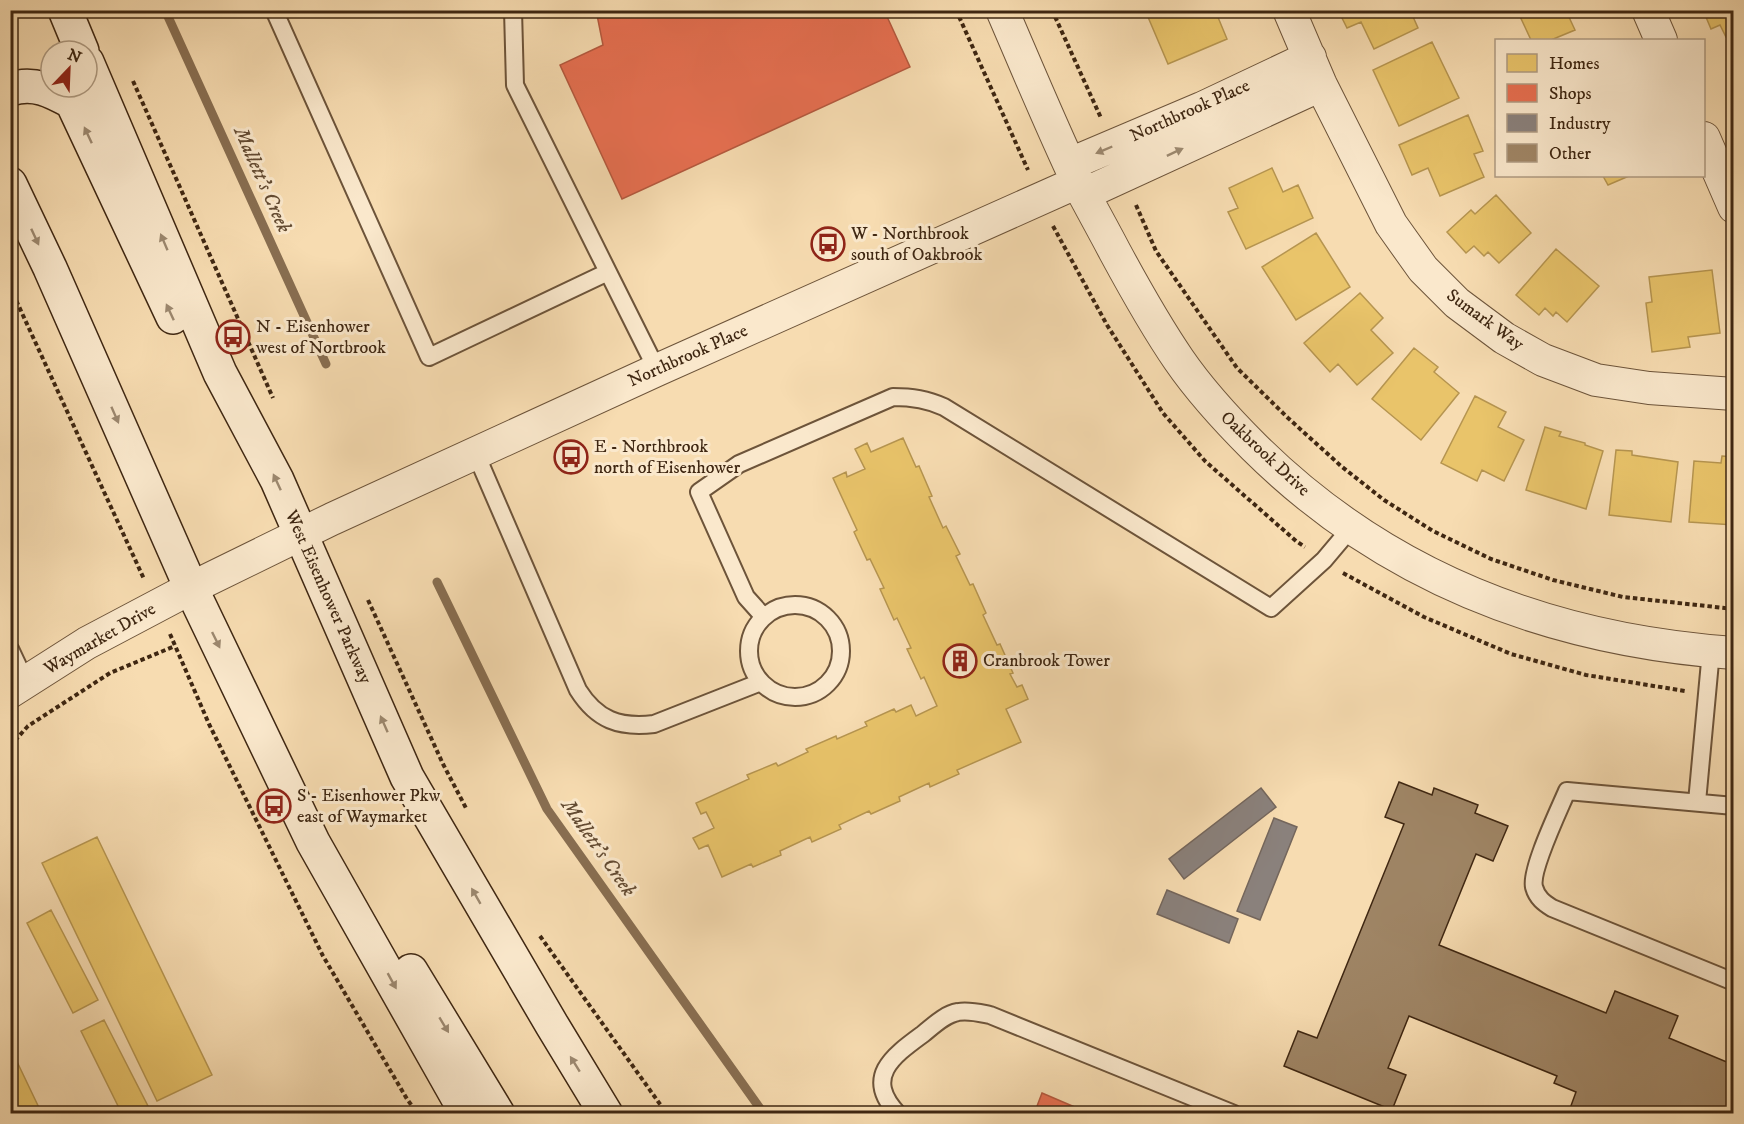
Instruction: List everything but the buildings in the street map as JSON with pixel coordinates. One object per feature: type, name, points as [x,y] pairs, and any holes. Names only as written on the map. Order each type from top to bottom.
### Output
[{"type":"main road","points":[[65,10],[77,39]]},
{"type":"main road","points":[[10,89],[28,85],[47,88],[72,102],[178,327],[220,373]]},
{"type":"main road","name":"West Eisenhower Parkway","points":[[99,90],[220,373],[273,474],[407,777],[606,1113]]},
{"type":"main road","points":[[10,184],[50,268],[191,588],[313,842],[467,1113]]},
{"type":"main road","points":[[313,842],[358,884],[498,1113]]},
{"type":"street","name":"Oakbrook Drive","points":[[1002,10],[1077,180],[1147,311],[1180,362],[1222,415],[1285,477],[1351,528],[1401,560],[1453,585],[1539,619],[1606,636],[1722,652]]},
{"type":"street","name":"Sumark Way","points":[[1289,10],[1316,71],[1391,224],[1423,269],[1457,303],[1504,338],[1544,360],[1596,380],[1649,388],[1734,394]]},
{"type":"street","points":[[1648,10],[1661,39]]},
{"type":"street","name":"Northbrook Place","points":[[301,535],[657,370],[1316,71]]},
{"type":"street","points":[[1705,140],[1734,207]]},
{"type":"street","name":"Waymarket Drive","points":[[18,687],[87,643],[157,605],[301,535]]},
{"type":"lane","points":[[274,10],[429,357],[608,272]]},
{"type":"lane","points":[[513,10],[515,85],[657,370]]},
{"type":"lane","points":[[763,616],[746,597],[699,492],[739,464],[893,397],[929,400],[944,407],[1271,608],[1324,560],[1351,528]]},
{"type":"lane","points":[[476,454],[578,690],[588,706],[619,723],[637,726],[654,724],[761,682]]},
{"type":"lane","points":[[797,604],[815,608],[830,619],[839,634],[842,653],[838,670],[827,685],[811,694],[793,697],[775,693],[761,682],[751,667],[748,649],[753,631],[763,616],[779,607],[797,604]]},
{"type":"lane","points":[[10,649],[18,687]]},
{"type":"lane","points":[[1697,802],[1722,652]]},
{"type":"lane","points":[[1734,806],[1567,791],[1536,867],[1534,886],[1541,900],[1552,908],[1734,982]]},
{"type":"lane","points":[[898,1113],[888,1103],[883,1090],[882,1079],[887,1065],[895,1054],[945,1017],[957,1012],[990,1015],[1234,1113]]},
{"type":"path","points":[[956,10],[1022,156]]},
{"type":"path","points":[[1052,10],[1104,126]]},
{"type":"path","points":[[129,73],[276,406]]},
{"type":"path","points":[[1135,198],[1136,207],[1156,251],[1238,368],[1341,466],[1384,500],[1433,531],[1491,559],[1553,580],[1623,597],[1734,609]]},
{"type":"path","points":[[10,287],[157,605],[209,724],[323,956],[417,1113]]},
{"type":"path","points":[[1350,577],[1424,617],[1511,654],[1586,675],[1675,690]]},
{"type":"path","points":[[366,596],[468,813]]},
{"type":"path","points":[[10,746],[28,726],[110,673],[175,646]]},
{"type":"path","points":[[536,931],[667,1113]]},
{"type":"waterway","name":"Mallett's Creek","points":[[165,10],[326,364]]},
{"type":"waterway","name":"Mallett's Creek","points":[[437,582],[547,809],[764,1114]]},
{"type":"place","name":"W - Northbrook south of Oakbrook","points":[[828,244]]},
{"type":"place","name":"N - Eisenhower west of Nortbrook","points":[[233,337]]},
{"type":"place","name":"E - Northbrook north of Eisenhower","points":[[571,457]]},
{"type":"place","name":"Cranbrook Tower","points":[[960,661]]},
{"type":"place","name":"S - Eisenhower Pkw east of Waymarket","points":[[274,806]]}]
